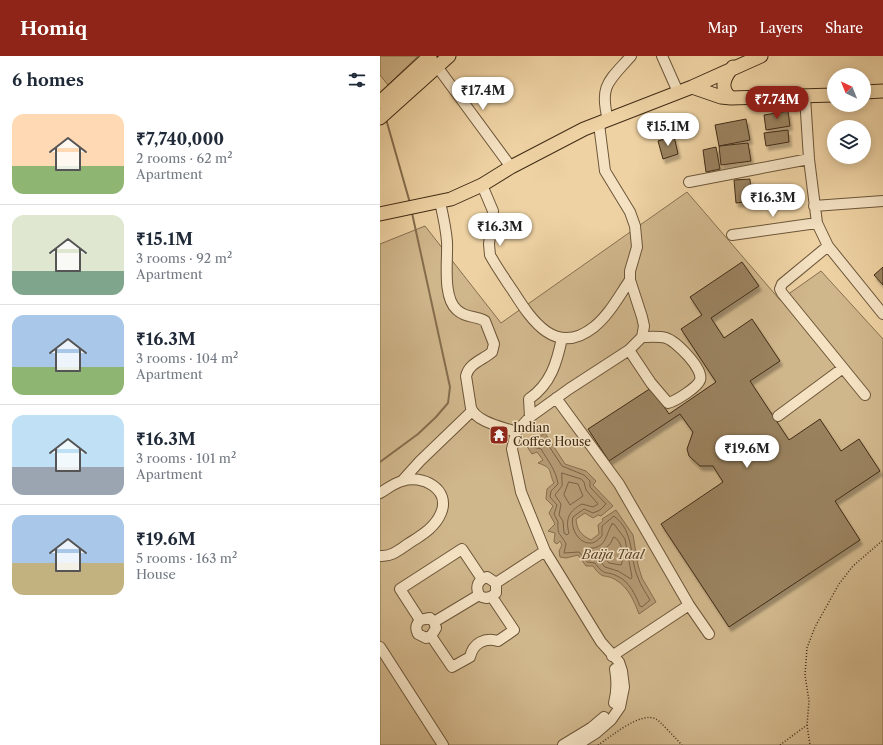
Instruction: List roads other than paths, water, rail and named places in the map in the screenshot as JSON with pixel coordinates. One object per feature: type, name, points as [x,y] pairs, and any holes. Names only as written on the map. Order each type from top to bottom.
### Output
[{"type":"main road","points":[[380,118],[399,93],[432,60],[449,56]]},
{"type":"main road","points":[[380,214],[436,203],[482,185],[511,167],[584,129],[692,87],[733,67],[761,56]]},
{"type":"main road","points":[[731,98],[724,90],[724,80],[733,67]]},
{"type":"main road","points":[[692,87],[716,96],[731,98],[827,95]]},
{"type":"main road","points":[[871,92],[883,92]]},
{"type":"main road","points":[[380,102],[399,93]]},
{"type":"street","points":[[577,745],[596,733],[611,720],[620,706],[624,687],[619,662],[612,656],[593,631],[545,551],[522,492],[513,461],[512,449],[516,432],[530,417],[556,398],[630,350],[642,337],[644,326],[630,280],[630,271],[637,247],[635,226],[630,212],[605,171],[604,103],[607,85],[631,56]]},
{"type":"street","points":[[662,56],[678,92]]},
{"type":"street","points":[[432,60],[511,167]]},
{"type":"street","points":[[805,97],[809,159],[817,223],[828,246],[883,314]]},
{"type":"street","points":[[689,182],[809,159]]},
{"type":"street","points":[[482,185],[493,211],[489,244],[490,255],[526,312],[536,325],[552,336],[562,338],[574,336],[594,326],[605,315],[630,280]]},
{"type":"street","points":[[814,206],[883,202]]},
{"type":"street","points":[[436,203],[446,227],[447,276],[451,302],[455,309],[464,316],[479,318],[484,321],[494,344],[492,352],[475,363],[467,372],[468,393],[472,410],[483,420],[516,432]]},
{"type":"street","points":[[732,235],[817,223]]},
{"type":"street","points":[[828,246],[782,284],[780,289],[865,395]]},
{"type":"street","points":[[630,350],[651,382],[668,403],[674,401],[696,386],[700,380],[700,375],[683,350],[674,341],[666,338],[642,337]]},
{"type":"street","points":[[530,417],[529,399],[541,390],[556,363],[562,338]]},
{"type":"street","points":[[778,416],[843,368]]},
{"type":"street","points":[[556,398],[618,484],[689,605],[709,634]]},
{"type":"street","points":[[402,481],[420,461],[472,410]]},
{"type":"street","points":[[380,493],[402,481],[410,479],[428,481],[436,487],[443,499],[441,514],[429,530],[391,555],[380,556]]},
{"type":"street","points":[[420,620],[400,589],[462,548],[482,579]]},
{"type":"street","points":[[496,583],[545,551]]},
{"type":"street","points":[[487,577],[496,583],[496,593],[492,597],[487,598],[479,595],[476,590],[478,583],[487,577]]},
{"type":"street","points":[[434,622],[479,595]]},
{"type":"street","points":[[431,636],[452,667],[470,657],[473,649],[480,642],[488,639],[498,642],[514,630],[492,597]]},
{"type":"street","points":[[612,656],[689,605]]},
{"type":"street","points":[[430,618],[434,622],[436,628],[431,636],[426,638],[418,634],[417,624],[420,620],[430,618]]},
{"type":"street","points":[[380,647],[442,745]]},
{"type":"street","points":[[563,745],[591,728],[606,715],[613,704],[616,696],[617,678],[612,656]]},
{"type":"water","name":"Baija Taal","points":[[545,433],[565,464],[586,471],[596,481],[593,485],[613,506],[601,516],[598,515],[593,518],[585,513],[576,519],[580,532],[591,540],[599,534],[598,525],[603,521],[602,519],[616,510],[633,535],[638,565],[642,578],[656,602],[639,614],[630,595],[621,583],[612,578],[599,574],[593,566],[586,566],[578,555],[566,558],[560,557],[559,551],[562,545],[560,541],[557,544],[554,542],[555,533],[548,531],[555,524],[549,513],[553,506],[546,499],[547,489],[554,483],[549,469],[538,463],[543,460],[537,452],[532,454],[526,445]]},
{"type":"waterway","points":[[386,119],[410,203]]},
{"type":"waterway","points":[[380,462],[418,434],[448,403],[450,387],[412,213]]},
{"type":"place","name":"Indian Coffee House","points":[[499,435]]}]
